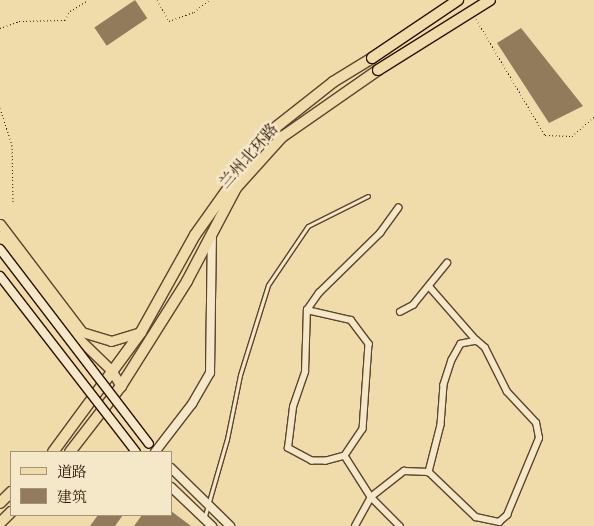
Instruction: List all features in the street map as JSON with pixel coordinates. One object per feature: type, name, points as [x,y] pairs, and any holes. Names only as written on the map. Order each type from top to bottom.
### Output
[{"type":"highway","name":"兰州北环路","points":[[54,451],[111,370],[141,332],[195,234],[223,190],[266,135],[333,82],[458,0]]},
{"type":"highway","name":"兰州北环路","points":[[71,451],[121,386],[187,281],[236,188],[282,137],[378,70],[490,0]]},
{"type":"highway","points":[[0,503],[10,493]]},
{"type":"highway","points":[[0,523],[10,513]]},
{"type":"main road","points":[[0,224],[82,332],[111,341],[141,332]]},
{"type":"main road","points":[[157,451],[192,404],[210,373],[212,231]]},
{"type":"main road","points":[[0,236],[77,337],[111,370],[121,386]]},
{"type":"main road","points":[[0,249],[155,451]]},
{"type":"main road","points":[[0,276],[135,451]]},
{"type":"main road","points":[[172,469],[210,509],[230,526]]},
{"type":"main road","points":[[172,488],[212,526]]},
{"type":"street","points":[[307,310],[350,320],[369,344],[363,429],[345,456],[312,461],[288,448],[293,408],[305,372],[307,310],[319,292],[380,233],[398,208]]},
{"type":"street","points":[[400,312],[413,305],[447,263]]},
{"type":"street","points":[[355,526],[371,497],[404,471],[428,472],[476,517],[499,522],[508,515],[536,456],[540,438],[536,423],[507,392],[485,348],[429,286]]},
{"type":"street","points":[[428,472],[441,425],[444,385],[452,360],[462,344],[477,341]]},
{"type":"street","points":[[345,456],[371,497],[400,526]]},
{"type":"lane","points":[[204,520],[210,509],[240,374],[268,285],[308,226],[368,196]]},
{"type":"path","points":[[0,28],[19,20],[65,20],[70,11],[88,0]]},
{"type":"path","points":[[157,0],[169,21],[194,12],[209,0]]},
{"type":"path","points":[[472,16],[546,135],[572,136],[594,116]]},
{"type":"path","points":[[0,108],[12,145],[13,202]]},
{"type":"building","points":[[135,0],[147,18],[107,46],[94,27]]},
{"type":"building","points":[[521,28],[583,106],[549,123],[497,43]]},
{"type":"building","points":[[172,512],[191,526],[134,526],[141,516],[172,516]]},
{"type":"building","points":[[97,516],[122,516],[115,526],[90,526]]}]
